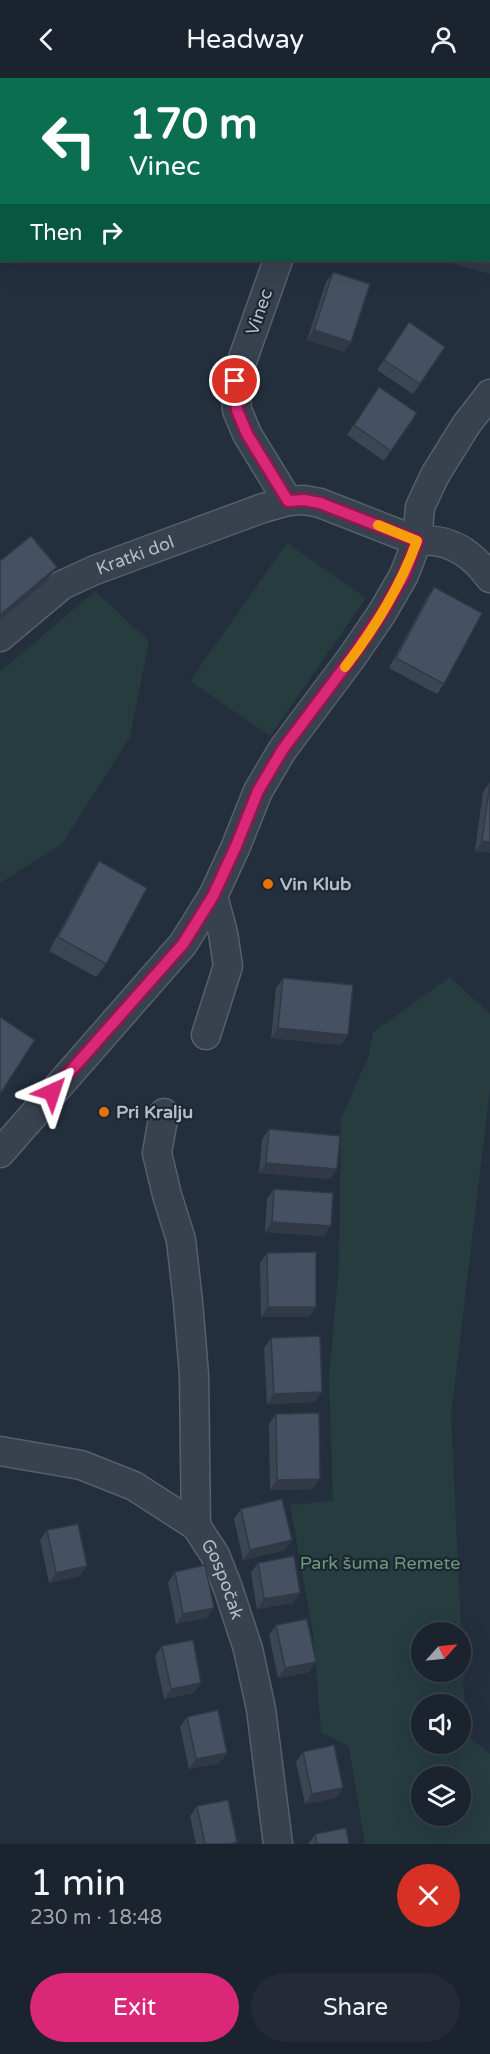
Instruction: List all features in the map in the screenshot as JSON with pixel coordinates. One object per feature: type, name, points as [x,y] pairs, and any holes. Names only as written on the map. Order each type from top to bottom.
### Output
[{"type":"street","name":"Vinec","points":[[278,261],[235,381],[237,410],[247,434],[288,501]]},
{"type":"street","points":[[0,1153],[183,944],[213,896],[258,791],[283,749],[352,657],[404,575],[417,541],[420,507],[435,475],[466,425],[490,394]]},
{"type":"street","points":[[288,501],[304,500],[320,503],[417,541],[429,539],[445,542],[469,554],[490,578]]},
{"type":"street","name":"Kratki dol","points":[[0,637],[62,585],[95,570],[263,508],[288,501]]},
{"type":"street","points":[[206,1035],[228,966],[223,933],[213,896]]},
{"type":"street","points":[[164,1113],[157,1153],[180,1240],[189,1302],[194,1374],[196,1526]]},
{"type":"street","name":"Gospočak","points":[[0,1451],[81,1465],[134,1486],[196,1526],[219,1566],[248,1649],[261,1709],[278,1844]]},
{"type":"green space","points":[[287,543],[366,598],[270,736],[190,681]]},
{"type":"green space","points":[[95,591],[149,641],[130,737],[62,844],[0,883],[0,672]]},
{"type":"green space","name":"Park šuma Remete","points":[[450,977],[490,1014],[490,1088],[451,1416],[461,1622],[411,1622],[411,1682],[464,1682],[464,1694],[411,1694],[411,1754],[471,1754],[471,1739],[490,1754],[490,1844],[365,1844],[349,1747],[321,1732],[314,1639],[290,1505],[333,1501],[329,1377],[339,1265],[341,1119],[369,1055],[373,1032]]},
{"type":"building","points":[[333,272],[370,284],[351,342],[314,330]]},
{"type":"building","points":[[409,322],[445,347],[420,384],[384,360]]},
{"type":"building","points":[[379,387],[417,413],[391,451],[354,425]]},
{"type":"building","points":[[31,536],[57,567],[0,615],[0,561]]},
{"type":"building","points":[[434,587],[482,613],[444,684],[396,658]]},
{"type":"building","points":[[490,782],[490,842],[482,841]]},
{"type":"building","points":[[99,861],[147,888],[106,964],[58,937]]},
{"type":"building","points":[[283,978],[353,985],[348,1035],[278,1028]]},
{"type":"building","points":[[0,1017],[35,1040],[0,1094]]},
{"type":"building","points":[[269,1129],[340,1136],[337,1169],[266,1163]]},
{"type":"building","points":[[274,1189],[333,1193],[331,1226],[272,1222]]},
{"type":"building","points":[[316,1252],[316,1307],[268,1307],[267,1253]]},
{"type":"building","points":[[320,1336],[322,1392],[274,1394],[271,1338]]},
{"type":"building","points":[[319,1413],[320,1479],[277,1480],[276,1414]]},
{"type":"building","points":[[282,1499],[292,1540],[250,1550],[241,1509]]},
{"type":"building","points":[[78,1524],[87,1566],[56,1573],[47,1530]]},
{"type":"building","points":[[294,1556],[300,1593],[264,1599],[258,1563]]},
{"type":"building","points":[[205,1565],[214,1608],[183,1614],[175,1572]]},
{"type":"building","points":[[307,1619],[316,1662],[285,1668],[276,1625]]},
{"type":"building","points":[[193,1640],[201,1683],[171,1689],[162,1646]]},
{"type":"building","points":[[218,1710],[227,1753],[196,1759],[187,1717]]},
{"type":"building","points":[[334,1745],[343,1788],[312,1794],[303,1752]]},
{"type":"building","points":[[228,1800],[237,1842],[205,1844],[197,1806]]},
{"type":"building","points":[[346,1828],[349,1844],[317,1844],[315,1834]]},
{"type":"slow traffic","points":[[345,667],[382,613],[404,575],[417,541],[378,525]]},
{"type":"place","name":"Vin Klub","points":[[268,884]]},
{"type":"place","name":"Pri Kralju","points":[[104,1112]]},
{"type":"route","points":[[52,1092],[183,944],[213,896],[258,791],[283,749],[382,613],[404,575],[417,541],[320,503],[304,500],[288,501],[247,434],[237,410],[235,381]]}]
